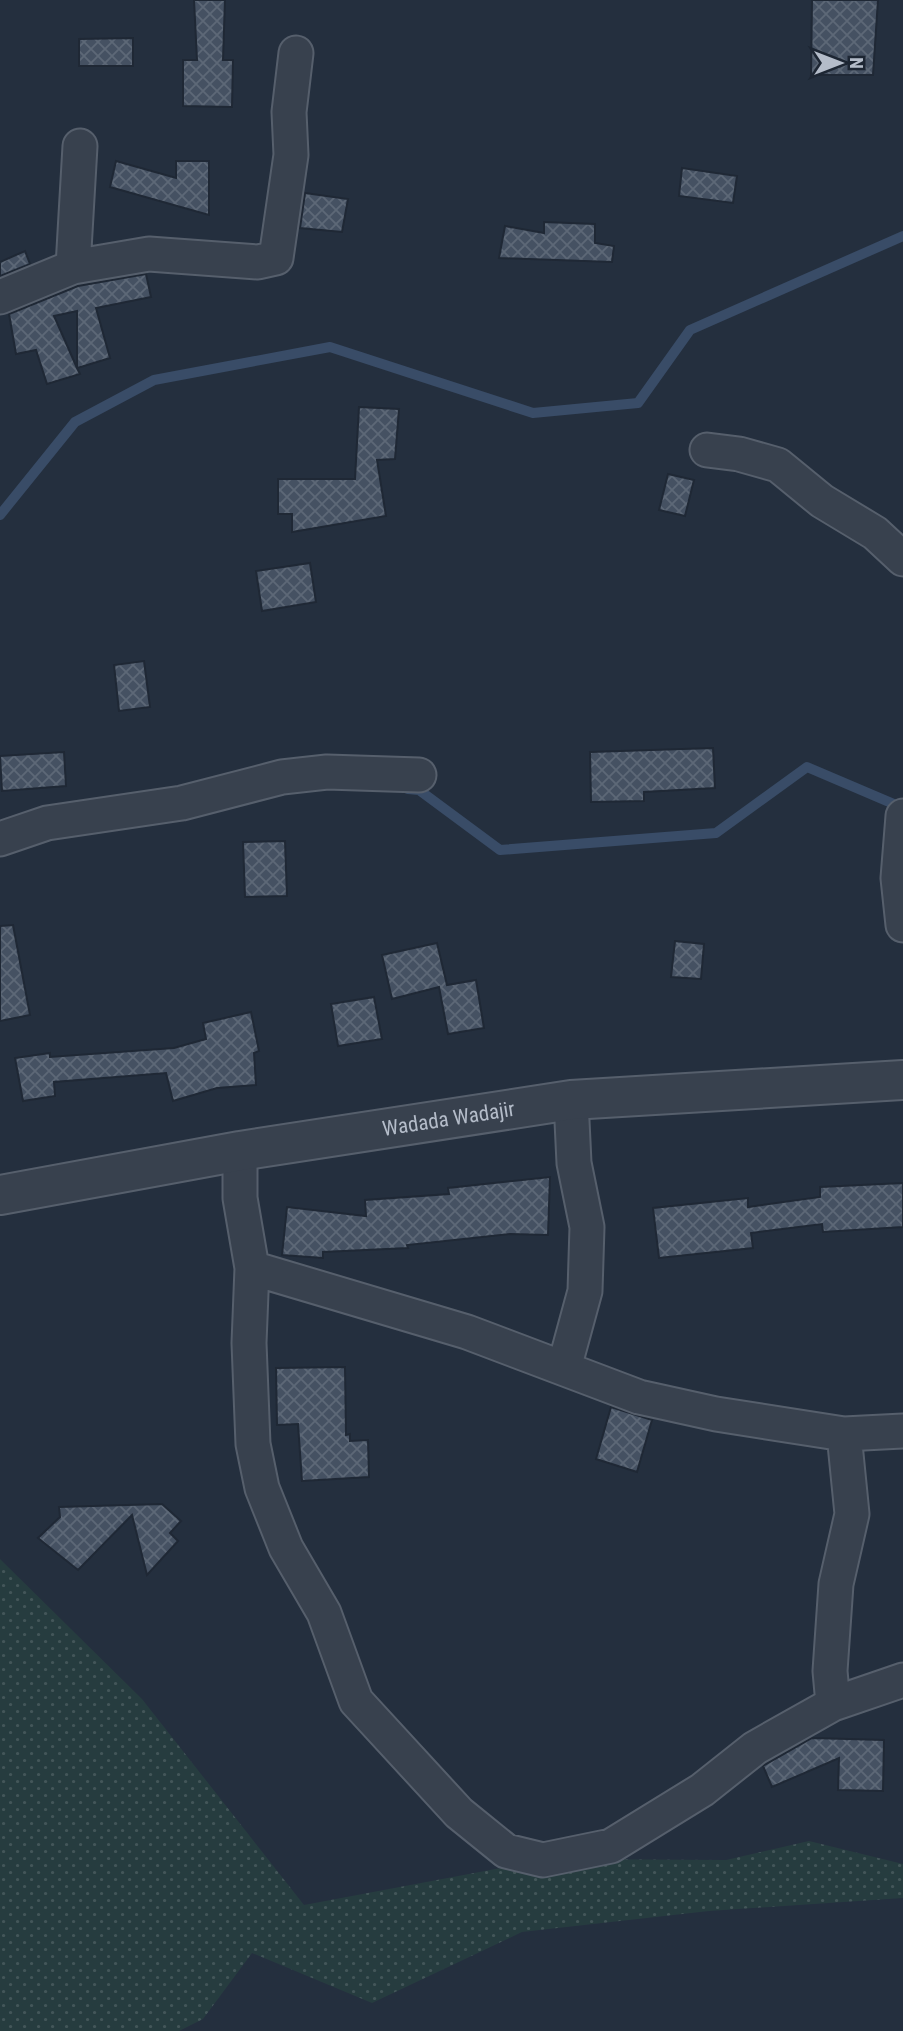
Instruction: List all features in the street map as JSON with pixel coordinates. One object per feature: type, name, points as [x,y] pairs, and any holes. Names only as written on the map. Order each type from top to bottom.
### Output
[{"type":"street","points":[[0,296],[73,267],[149,254],[258,262],[276,258],[290,155],[289,113],[296,52]]},
{"type":"street","points":[[73,267],[80,146]]},
{"type":"street","points":[[707,450],[739,454],[778,465],[822,501],[875,533],[903,559]]},
{"type":"street","points":[[0,839],[47,823],[182,803],[282,777],[327,772],[419,775]]},
{"type":"street","points":[[903,816],[898,878],[903,925]]},
{"type":"street","name":"Wadada Wadajir","points":[[0,1195],[240,1151],[572,1100],[903,1080]]},
{"type":"street","points":[[564,1368],[585,1291],[587,1227],[574,1163],[572,1100]]},
{"type":"street","points":[[240,1151],[240,1198],[252,1268],[249,1343],[253,1444],[262,1488],[286,1548],[324,1612],[356,1701],[459,1813],[506,1851],[543,1860],[611,1846],[702,1790],[755,1748],[832,1704],[903,1681]]},
{"type":"street","points":[[252,1268],[467,1332],[639,1397],[716,1414],[844,1434],[903,1431]]},
{"type":"street","points":[[832,1704],[830,1671],[836,1584],[852,1514],[844,1434]]},
{"type":"green space","points":[[0,1559],[142,1699],[304,1905],[548,1859],[726,1860],[809,1841],[903,1864],[903,1898],[709,1911],[522,1932],[372,2003],[252,1953],[203,2019],[179,2031],[0,2031]]},
{"type":"building","points":[[194,0],[225,0],[223,60],[233,60],[232,107],[183,106],[183,60],[197,60]]},
{"type":"building","points":[[812,0],[878,0],[873,75],[811,75]]},
{"type":"building","points":[[133,38],[133,66],[79,66],[79,39]]},
{"type":"building","points":[[116,161],[176,178],[176,161],[209,161],[209,215],[110,187]]},
{"type":"building","points":[[682,168],[737,176],[733,203],[679,196]]},
{"type":"building","points":[[305,193],[348,199],[342,232],[300,228]]},
{"type":"building","points":[[544,222],[595,224],[595,243],[614,246],[612,262],[499,258],[505,226],[544,233]]},
{"type":"building","points":[[25,251],[30,264],[0,276],[0,262]]},
{"type":"building","points":[[146,274],[151,297],[96,308],[110,358],[77,368],[80,374],[47,384],[36,350],[16,354],[9,314],[78,286]],"holes":[[[77,311],[77,368],[54,316]]]},
{"type":"building","points":[[359,407],[399,409],[395,459],[377,460],[386,516],[292,532],[292,514],[278,514],[278,479],[355,479]]},
{"type":"building","points":[[668,474],[694,480],[685,516],[659,510]]},
{"type":"building","points":[[310,563],[316,602],[262,611],[256,571]]},
{"type":"building","points":[[144,661],[150,707],[119,711],[114,665]]},
{"type":"building","points":[[713,748],[715,788],[644,792],[644,801],[591,802],[590,752]]},
{"type":"building","points":[[64,752],[66,786],[2,791],[0,756]]},
{"type":"building","points":[[285,841],[287,896],[245,897],[243,842]]},
{"type":"building","points":[[13,925],[30,1015],[0,1021],[0,926]]},
{"type":"building","points":[[675,941],[704,944],[701,979],[671,977]]},
{"type":"building","points":[[437,943],[447,985],[476,980],[484,1028],[448,1034],[439,987],[392,999],[382,955]]},
{"type":"building","points":[[374,997],[382,1039],[338,1046],[331,1004]]},
{"type":"building","points":[[251,1012],[259,1051],[254,1053],[256,1085],[217,1088],[173,1101],[166,1073],[54,1082],[55,1096],[23,1101],[15,1058],[50,1053],[50,1057],[174,1048],[206,1039],[203,1023]]},
{"type":"building","points":[[550,1177],[548,1235],[510,1234],[407,1245],[408,1248],[323,1252],[323,1258],[282,1255],[287,1207],[366,1216],[365,1200],[449,1194],[448,1188]]},
{"type":"building","points":[[903,1183],[903,1227],[823,1232],[822,1224],[751,1233],[753,1248],[659,1258],[653,1208],[748,1198],[748,1207],[820,1197],[820,1187]]},
{"type":"building","points":[[345,1367],[346,1435],[350,1434],[350,1441],[368,1440],[369,1477],[302,1481],[298,1424],[277,1425],[276,1368]]},
{"type":"building","points":[[611,1407],[652,1420],[637,1472],[596,1459]]},
{"type":"building","points":[[162,1504],[181,1521],[170,1533],[178,1541],[147,1575],[132,1515],[78,1570],[38,1538],[60,1517],[59,1507]]},
{"type":"building","points":[[812,1738],[884,1740],[883,1791],[838,1790],[839,1758],[772,1787],[763,1766]]},
{"type":"waterway","points":[[0,515],[75,422],[154,380],[330,347],[533,413],[638,403],[690,330],[903,236]]},
{"type":"waterway","points":[[408,789],[419,790],[500,850],[716,833],[807,767],[903,808]]}]
